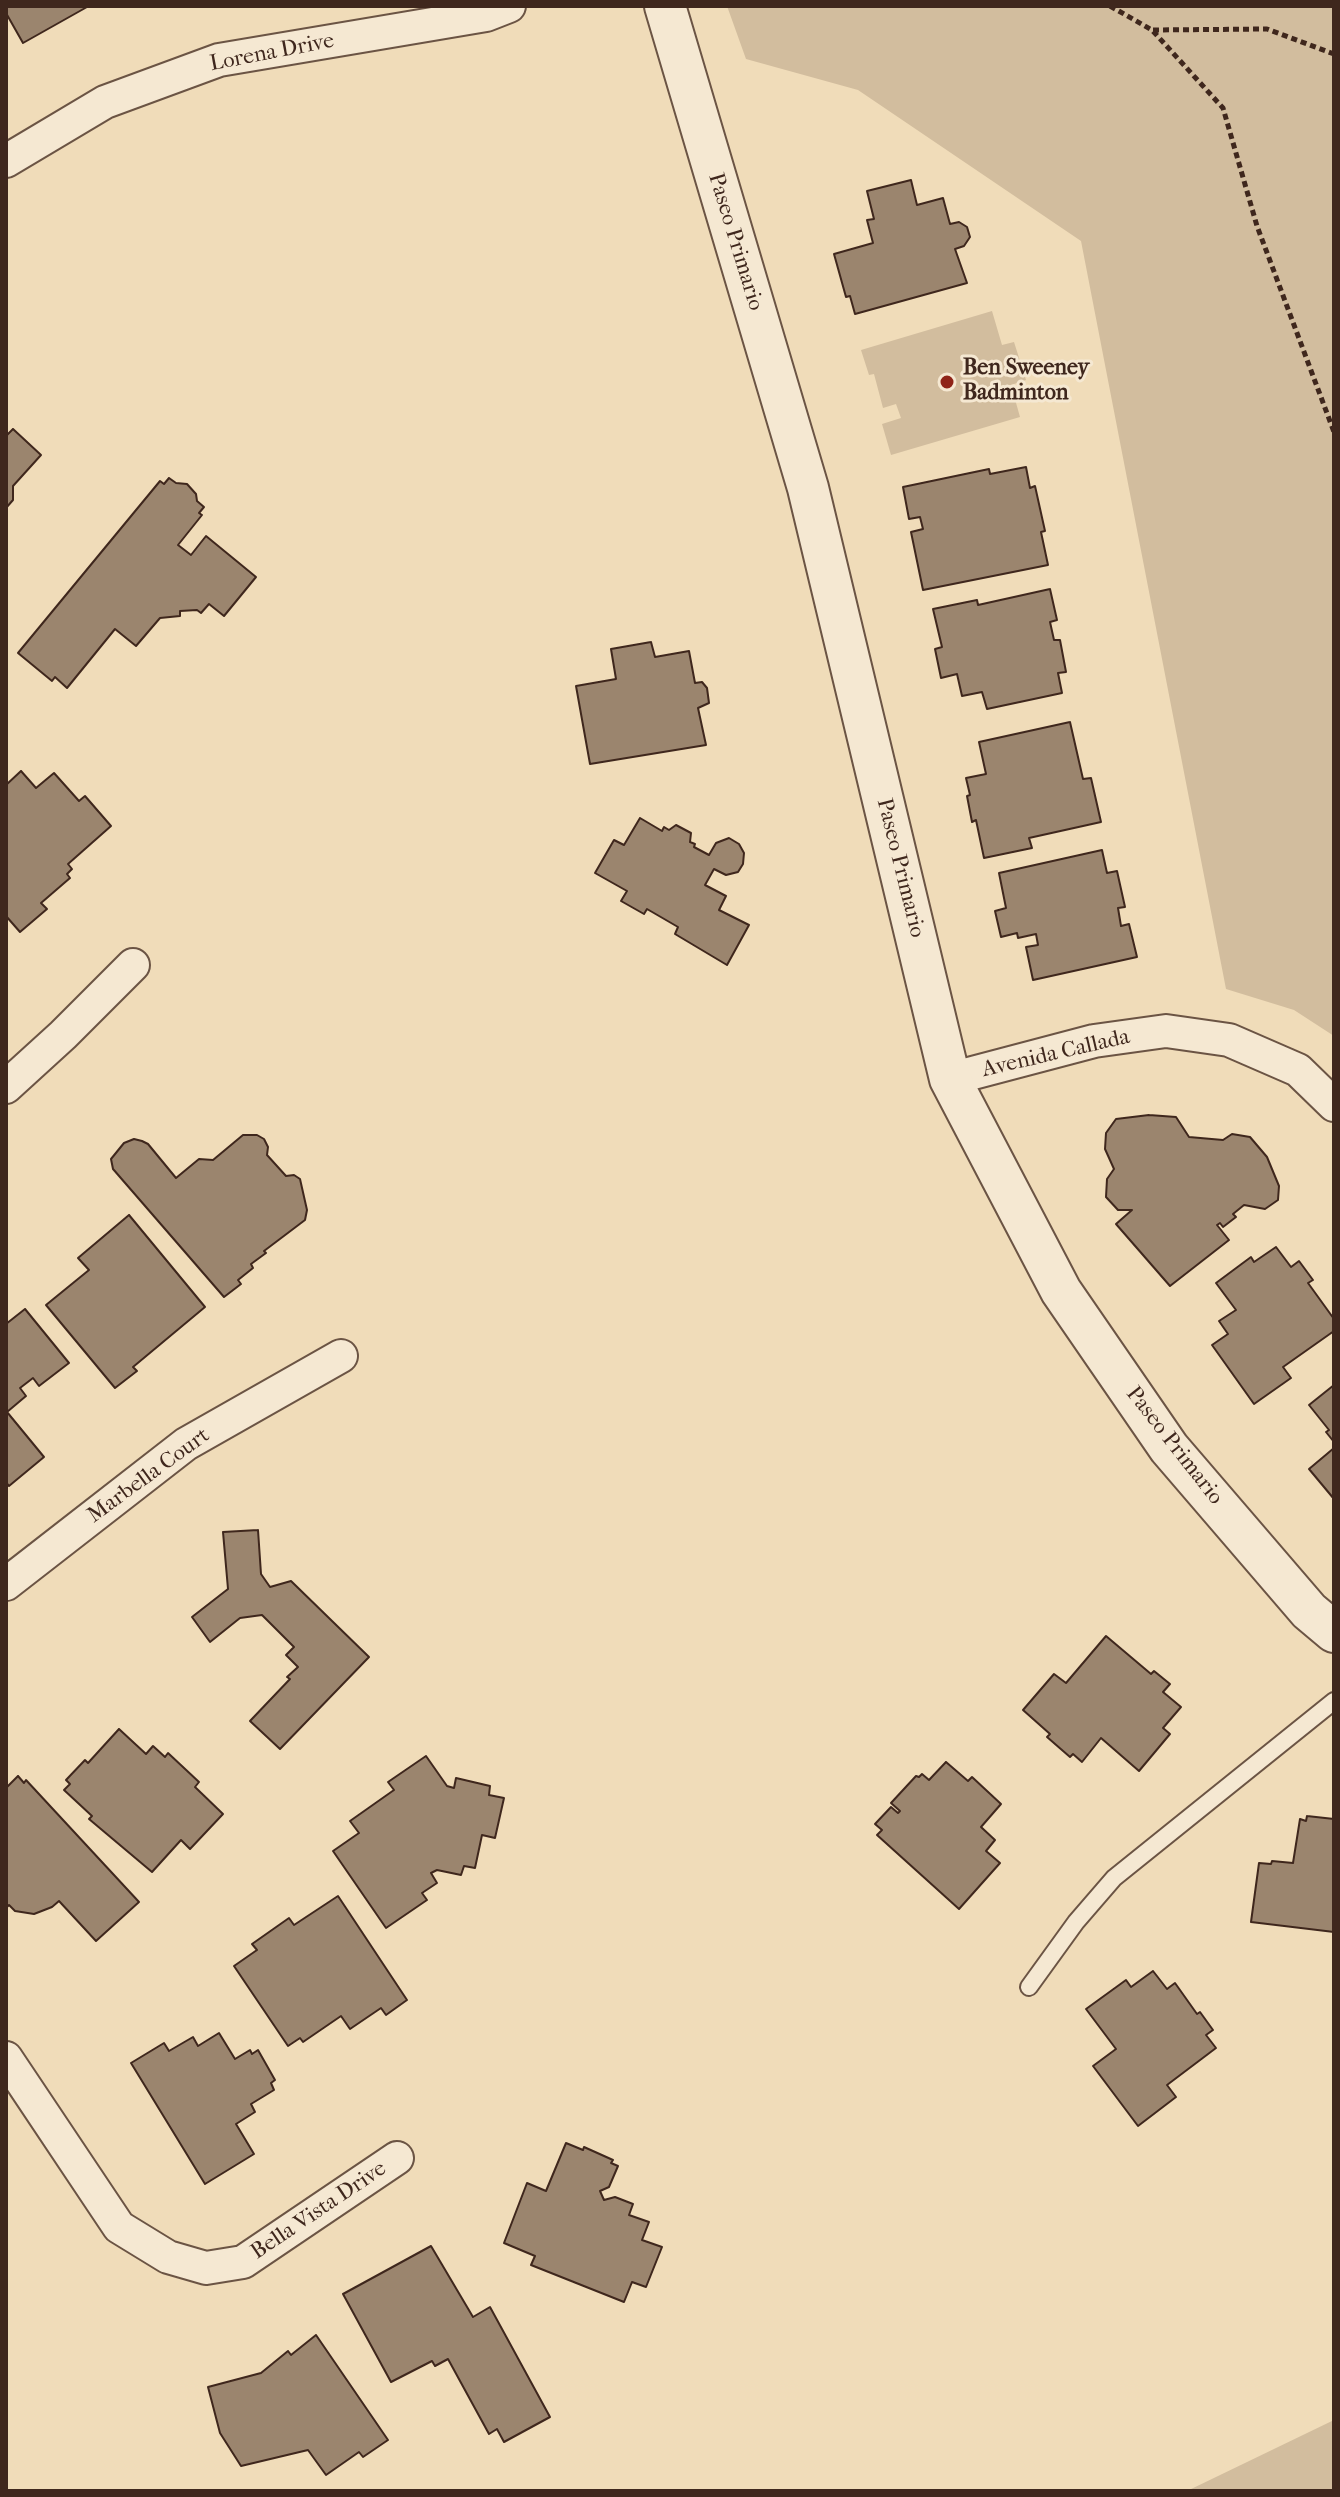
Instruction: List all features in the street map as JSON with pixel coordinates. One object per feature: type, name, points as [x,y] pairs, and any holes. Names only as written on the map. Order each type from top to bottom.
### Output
[{"type":"street","name":"Lorena Drive","points":[[6,161],[105,102],[219,60],[486,15],[509,6]]},
{"type":"street","name":"Paseo Primario","points":[[665,6],[808,488],[950,1079],[1061,1291],[1169,1448],[1309,1611],[1334,1632]]},
{"type":"street","points":[[6,1087],[133,965]]},
{"type":"street","name":"Avenida Callada","points":[[950,1079],[1094,1041],[1166,1031],[1229,1040],[1298,1070],[1334,1105]]},
{"type":"street","name":"Marbella Court","points":[[6,1584],[186,1444],[341,1356]]},
{"type":"street","name":"Bella Vista Drive","points":[[6,2058],[119,2227],[168,2257],[206,2268],[243,2262],[397,2158]]},
{"type":"lane","points":[[1029,1987],[1076,1922],[1114,1878],[1334,1701]]},
{"type":"path","points":[[1110,6],[1152,30],[1223,108],[1257,226],[1334,432]]},
{"type":"path","points":[[1152,30],[1267,29],[1334,54]]},
{"type":"shaded area","points":[[727,6],[1334,6],[1334,1036],[1294,1010],[1226,989],[1081,241],[858,90],[746,59]]},
{"type":"shaded area","name":"Ben Sweeney Badminton","points":[[992,311],[1002,345],[1014,342],[1026,380],[1011,385],[1020,417],[891,455],[882,424],[901,418],[896,404],[883,408],[874,374],[869,375],[861,350]]},
{"type":"shaded area","points":[[1334,2420],[1334,2491],[1187,2491]]},
{"type":"building","points":[[6,6],[87,7],[23,43],[6,13]]},
{"type":"building","points":[[911,180],[917,205],[943,198],[950,224],[959,222],[967,227],[970,237],[964,246],[955,249],[967,283],[855,314],[850,296],[846,297],[834,254],[873,243],[867,220],[874,219],[867,191]]},
{"type":"building","points":[[13,429],[41,455],[13,486],[13,500],[6,508],[6,436]]},
{"type":"building","points":[[1026,467],[1030,488],[1035,486],[1045,531],[1041,532],[1048,565],[923,590],[911,532],[923,529],[920,517],[909,519],[903,487],[989,469],[990,474]]},
{"type":"building","points":[[169,478],[176,483],[187,484],[204,507],[199,513],[202,515],[178,545],[191,555],[206,536],[256,577],[224,616],[209,604],[201,613],[197,610],[180,611],[180,616],[160,618],[136,646],[115,629],[67,688],[55,677],[52,681],[18,653],[160,481],[164,484]]},
{"type":"building","points":[[1050,589],[1057,620],[1050,622],[1054,640],[1060,640],[1066,672],[1058,673],[1062,693],[987,709],[982,692],[962,696],[957,674],[941,678],[935,649],[942,647],[933,609],[977,600],[978,605]]},
{"type":"building","points":[[651,642],[655,657],[689,651],[695,683],[702,682],[707,688],[709,703],[698,708],[706,745],[590,764],[576,686],[616,679],[611,649]]},
{"type":"building","points":[[1070,722],[1083,779],[1091,778],[1101,822],[1029,838],[1032,848],[984,858],[976,820],[972,822],[966,778],[986,774],[979,742]]},
{"type":"building","points":[[21,771],[36,788],[54,773],[79,801],[85,796],[111,826],[68,864],[72,869],[67,874],[70,878],[41,903],[47,909],[20,932],[6,916],[6,785]]},
{"type":"building","points":[[640,818],[662,831],[664,827],[669,830],[676,825],[691,833],[690,842],[695,844],[694,847],[709,855],[716,843],[729,838],[739,844],[744,853],[738,872],[726,875],[714,869],[705,885],[726,896],[719,910],[749,925],[727,965],[675,934],[678,927],[647,909],[644,914],[621,901],[627,891],[595,873],[614,840],[624,845]]},
{"type":"building","points":[[1102,850],[1107,873],[1117,871],[1125,907],[1118,908],[1121,926],[1129,924],[1137,957],[1033,980],[1026,947],[1038,945],[1036,934],[1018,938],[1017,933],[1001,937],[995,911],[1006,908],[999,873]]},
{"type":"building","points":[[1149,1115],[1176,1117],[1189,1137],[1223,1140],[1232,1134],[1250,1137],[1267,1157],[1279,1186],[1278,1200],[1265,1209],[1244,1205],[1233,1214],[1236,1217],[1223,1227],[1220,1223],[1217,1225],[1229,1240],[1170,1286],[1116,1224],[1132,1210],[1118,1210],[1106,1197],[1107,1179],[1114,1169],[1105,1149],[1106,1133],[1116,1119]]},
{"type":"building","points":[[243,1135],[257,1135],[264,1139],[268,1147],[267,1155],[286,1176],[294,1175],[300,1179],[307,1210],[305,1220],[264,1251],[266,1253],[251,1264],[253,1268],[238,1280],[241,1284],[224,1297],[113,1169],[111,1159],[124,1143],[134,1139],[142,1141],[176,1178],[199,1159],[213,1160]]},
{"type":"building","points":[[129,1215],[205,1307],[133,1367],[137,1371],[115,1388],[46,1305],[89,1270],[78,1258]]},
{"type":"building","points":[[1276,1247],[1291,1267],[1299,1261],[1313,1280],[1308,1283],[1334,1319],[1334,1331],[1283,1367],[1291,1378],[1254,1404],[1212,1345],[1228,1334],[1219,1321],[1236,1310],[1216,1283],[1251,1257],[1254,1262]]},
{"type":"building","points":[[25,1309],[69,1363],[39,1386],[33,1378],[20,1388],[26,1396],[7,1412],[44,1457],[9,1486],[6,1482],[6,1324]]},
{"type":"building","points":[[1334,1385],[1334,1442],[1326,1432],[1329,1430],[1309,1405]]},
{"type":"building","points":[[1334,1448],[1334,1499],[1309,1469]]},
{"type":"building","points":[[258,1530],[261,1574],[270,1587],[291,1581],[369,1657],[280,1749],[250,1721],[298,1667],[286,1655],[294,1647],[262,1615],[240,1618],[210,1642],[192,1617],[228,1589],[223,1532]]},
{"type":"building","points":[[1106,1636],[1151,1674],[1154,1671],[1170,1684],[1163,1692],[1181,1707],[1163,1728],[1170,1734],[1139,1771],[1101,1738],[1082,1762],[1073,1754],[1070,1757],[1023,1710],[1054,1674],[1066,1683]]},
{"type":"building","points":[[119,1729],[146,1754],[153,1746],[165,1757],[168,1753],[199,1782],[195,1787],[223,1814],[190,1849],[181,1840],[152,1872],[89,1819],[92,1816],[64,1790],[70,1784],[66,1780],[85,1760],[88,1763]]},
{"type":"building","points":[[426,1756],[447,1786],[454,1788],[456,1778],[490,1786],[489,1795],[504,1798],[495,1838],[482,1835],[475,1868],[464,1866],[461,1875],[437,1870],[431,1873],[437,1883],[422,1893],[427,1900],[386,1928],[333,1851],[359,1833],[350,1821],[394,1790],[388,1782]]},
{"type":"building","points":[[946,1762],[968,1781],[972,1777],[1001,1804],[981,1827],[995,1840],[986,1851],[1000,1863],[959,1909],[877,1835],[882,1830],[875,1824],[891,1807],[898,1813],[900,1811],[891,1803],[916,1776],[922,1774],[929,1780]]},
{"type":"building","points":[[18,1776],[24,1783],[26,1780],[139,1902],[96,1941],[59,1901],[34,1914],[15,1911],[9,1905],[6,1908],[6,1788]]},
{"type":"building","points":[[1307,1816],[1334,1819],[1334,1932],[1251,1922],[1259,1863],[1293,1863],[1300,1819],[1306,1821]]},
{"type":"building","points":[[338,1896],[407,2000],[386,2015],[381,2008],[350,2029],[341,2016],[303,2042],[300,2038],[288,2046],[234,1966],[257,1950],[252,1944],[289,1918],[294,1925]]},
{"type":"building","points":[[1153,1971],[1167,1989],[1175,1983],[1197,2014],[1200,2012],[1213,2030],[1206,2035],[1216,2048],[1167,2085],[1176,2097],[1138,2126],[1093,2066],[1116,2049],[1086,2009],[1126,1980],[1131,1987]]},
{"type":"building","points":[[219,2033],[235,2059],[250,2050],[252,2054],[258,2050],[275,2080],[271,2083],[274,2090],[251,2104],[255,2112],[236,2124],[254,2154],[205,2184],[131,2063],[164,2043],[169,2051],[193,2037],[198,2046]]},
{"type":"building","points":[[566,2143],[613,2160],[611,2163],[618,2166],[609,2187],[600,2191],[604,2200],[615,2197],[633,2204],[629,2215],[649,2222],[642,2240],[662,2247],[646,2287],[632,2282],[624,2302],[531,2265],[535,2256],[504,2243],[527,2183],[546,2191]]},
{"type":"building","points":[[431,2246],[473,2317],[490,2307],[550,2417],[504,2442],[497,2429],[489,2434],[448,2359],[435,2366],[432,2361],[391,2382],[343,2294]]},
{"type":"building","points":[[316,2335],[388,2440],[363,2457],[359,2452],[326,2475],[308,2450],[241,2466],[220,2433],[208,2387],[261,2373],[288,2351],[291,2355]]},
{"type":"place","name":"Ben Sweeney Badminton","points":[[947,382]]}]
